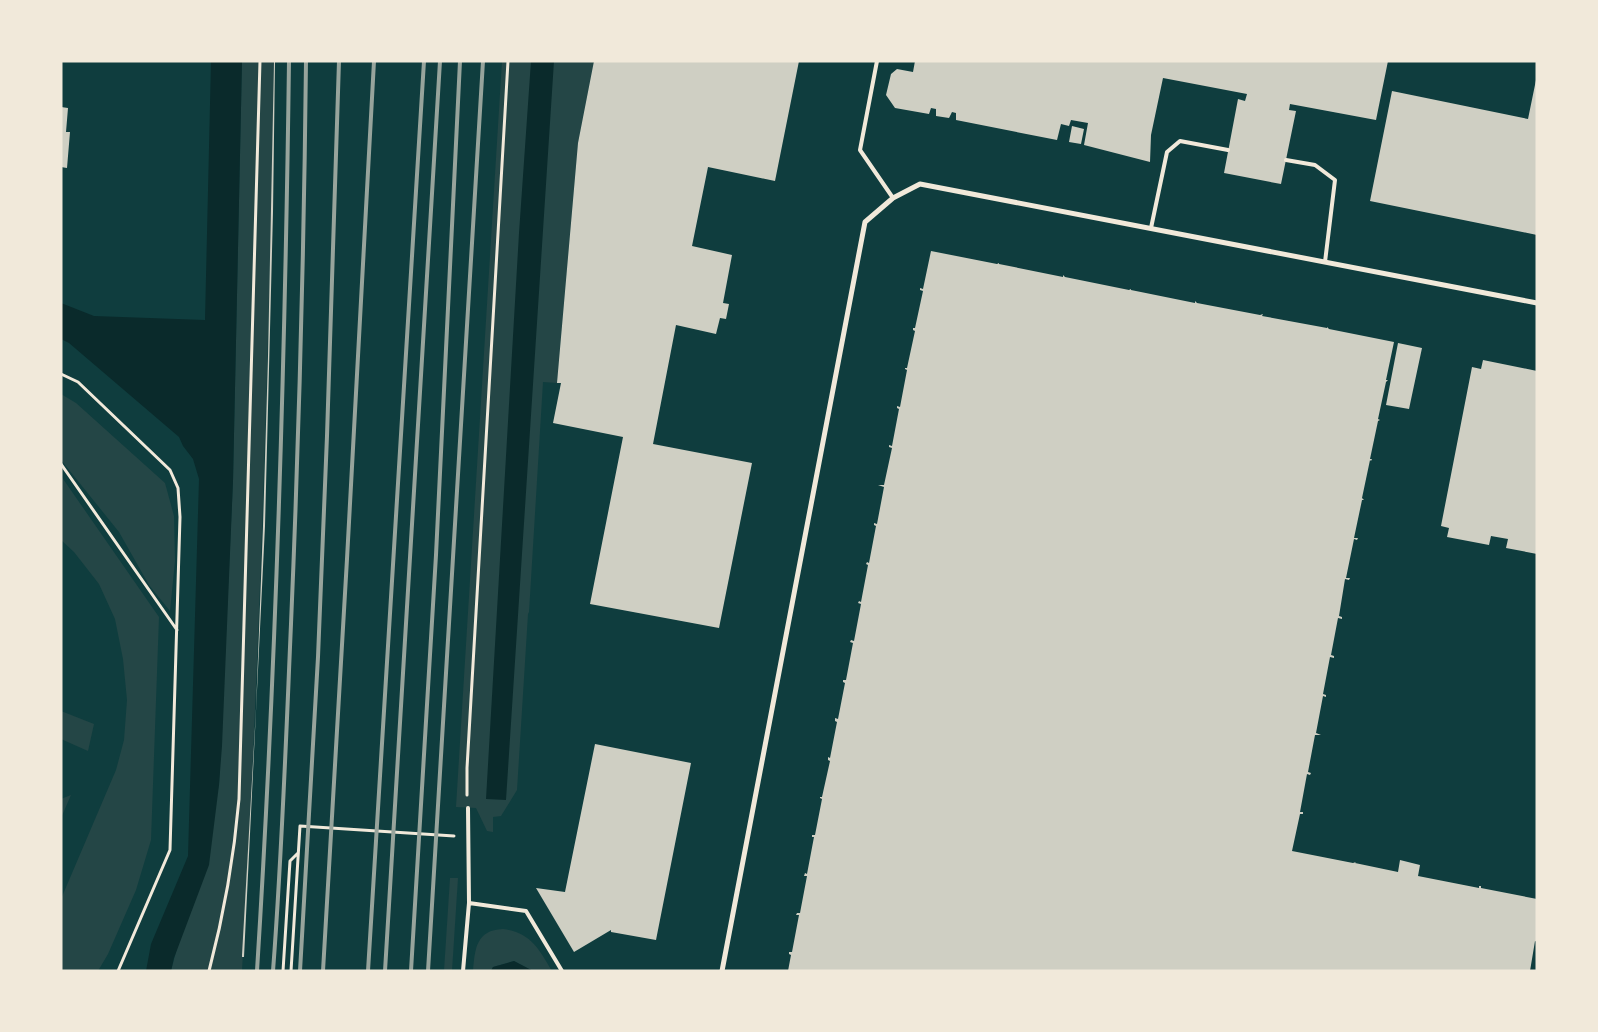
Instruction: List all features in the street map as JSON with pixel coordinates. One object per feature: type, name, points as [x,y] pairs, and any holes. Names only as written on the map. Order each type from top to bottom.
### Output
[{"type":"street","points":[[722,971],[865,222],[893,198],[920,184],[1537,303]]},
{"type":"lane","points":[[877,61],[860,150],[893,198]]},
{"type":"lane","points":[[1151,228],[1167,152],[1180,141],[1228,150]]},
{"type":"lane","points":[[1286,160],[1315,166],[1335,180],[1324,262]]},
{"type":"lane","points":[[463,971],[468,903],[468,808]]},
{"type":"lane","points":[[468,903],[526,911],[562,971]]},
{"type":"path","points":[[209,971],[223,916],[230,878],[240,799],[260,61]]},
{"type":"path","points":[[468,808],[467,768],[508,61]]},
{"type":"path","points":[[61,374],[78,382],[170,470],[178,488],[180,517],[170,850],[118,971]]},
{"type":"path","points":[[61,464],[177,630]]},
{"type":"path","points":[[291,971],[300,826],[469,837]]},
{"type":"path","points":[[283,971],[290,862],[298,853]]},
{"type":"shaded area","points":[[211,61],[242,61],[233,481],[222,746],[209,865],[174,958],[171,971],[146,971],[151,944],[188,856],[199,479],[193,459],[179,437],[69,343],[61,339],[61,303],[94,316],[205,320]]},
{"type":"shaded area","points":[[242,61],[274,61],[262,516],[242,971],[171,971],[219,785],[233,481]]},
{"type":"shaded area","points":[[502,61],[594,61],[578,143],[557,383],[543,382],[517,790],[501,816],[493,817],[493,832],[487,831],[476,808],[456,807]]},
{"type":"shaded area","points":[[531,61],[554,61],[506,800],[486,799],[519,233]]},
{"type":"shaded area","points":[[61,394],[76,403],[165,483],[174,516],[175,561],[170,611],[149,585],[119,532],[61,460]]},
{"type":"shaded area","points":[[61,476],[159,617],[151,840],[136,890],[108,954],[98,971],[61,971],[61,899],[116,770],[124,740],[127,700],[123,659],[115,619],[99,584],[74,552],[61,540]]},
{"type":"shaded area","points":[[61,711],[94,724],[88,751],[61,739]]},
{"type":"shaded area","points":[[71,795],[61,818],[61,799]]},
{"type":"shaded area","points":[[450,878],[458,878],[452,971],[444,971]]},
{"type":"shaded area","points":[[503,929],[520,934],[533,943],[552,971],[533,971],[514,961],[493,967],[491,971],[473,971],[476,948],[482,937],[494,930]]},
{"type":"shaded area","points":[[514,961],[533,971],[491,971],[493,967]]},
{"type":"building","points":[[274,61],[273,212],[265,526],[244,957],[242,957],[256,709],[263,526]]},
{"type":"building","points":[[594,61],[799,61],[775,181],[708,167],[692,246],[732,255],[723,303],[729,304],[726,319],[720,318],[716,334],[676,325],[653,444],[752,463],[719,628],[590,604],[623,437],[553,423],[561,383],[557,383],[578,143]]},
{"type":"building","points":[[915,61],[1388,61],[1376,120],[1290,104],[1289,110],[1296,111],[1281,184],[1224,173],[1238,99],[1245,101],[1247,94],[1163,78],[1151,135],[1150,162],[1084,145],[1088,123],[1071,120],[1069,126],[1061,124],[1057,140],[956,120],[956,113],[952,112],[949,118],[936,116],[936,109],[931,108],[929,114],[895,108],[886,95],[891,74],[897,69],[913,72]]},
{"type":"building","points":[[1536,80],[1537,235],[1370,201],[1392,91],[1528,119]]},
{"type":"building","points":[[61,107],[68,108],[66,132],[70,132],[67,168],[61,167]]},
{"type":"building","points":[[1072,126],[1084,129],[1081,144],[1069,142]]},
{"type":"building","points":[[931,251],[1063,277],[1063,275],[1065,277],[1195,303],[1195,301],[1197,303],[1263,314],[1262,316],[1327,327],[1329,329],[1394,342],[1386,380],[1388,380],[1378,419],[1380,420],[1378,421],[1370,459],[1372,459],[1370,460],[1362,498],[1364,500],[1362,500],[1354,538],[1358,538],[1357,540],[1354,539],[1346,578],[1350,578],[1349,580],[1345,579],[1339,616],[1342,619],[1338,618],[1331,655],[1334,658],[1330,657],[1323,694],[1326,697],[1323,696],[1316,733],[1321,735],[1315,735],[1308,772],[1311,773],[1310,775],[1307,774],[1300,812],[1303,812],[1303,814],[1300,814],[1292,851],[1356,862],[1398,872],[1400,860],[1420,865],[1418,876],[1479,888],[1481,886],[1481,888],[1537,899],[1537,942],[1535,941],[1530,971],[788,971],[791,955],[789,952],[792,952],[799,915],[796,915],[800,913],[807,876],[804,876],[805,873],[807,874],[814,837],[812,835],[815,835],[822,799],[820,797],[822,797],[830,761],[828,757],[830,758],[837,722],[835,718],[838,719],[845,683],[843,680],[846,680],[853,643],[850,642],[851,640],[854,641],[861,604],[858,603],[859,601],[861,602],[868,565],[866,564],[867,562],[869,563],[876,526],[874,523],[877,524],[884,487],[878,485],[884,485],[892,448],[889,445],[892,446],[899,409],[897,406],[900,407],[907,370],[905,368],[907,368],[915,331],[913,328],[915,328],[923,291],[920,288],[923,289]]},
{"type":"building","points":[[1398,343],[1422,348],[1409,409],[1386,405]]},
{"type":"building","points":[[1483,360],[1537,371],[1537,554],[1506,548],[1508,539],[1491,536],[1489,545],[1447,537],[1449,528],[1441,526],[1472,367],[1481,369]]},
{"type":"building","points":[[595,744],[691,763],[656,940],[611,932],[611,930],[574,952],[536,888],[565,892]]},
{"type":"railway","points":[[257,971],[279,516],[289,61]]},
{"type":"railway","points":[[273,971],[284,797],[296,483],[306,61]]},
{"type":"railway","points":[[300,971],[318,657],[339,61]]},
{"type":"railway","points":[[323,971],[374,61]]},
{"type":"railway","points":[[368,971],[424,61]]},
{"type":"railway","points":[[385,971],[440,61]]},
{"type":"railway","points":[[411,971],[436,555],[460,61]]},
{"type":"railway","points":[[428,971],[483,61]]}]
